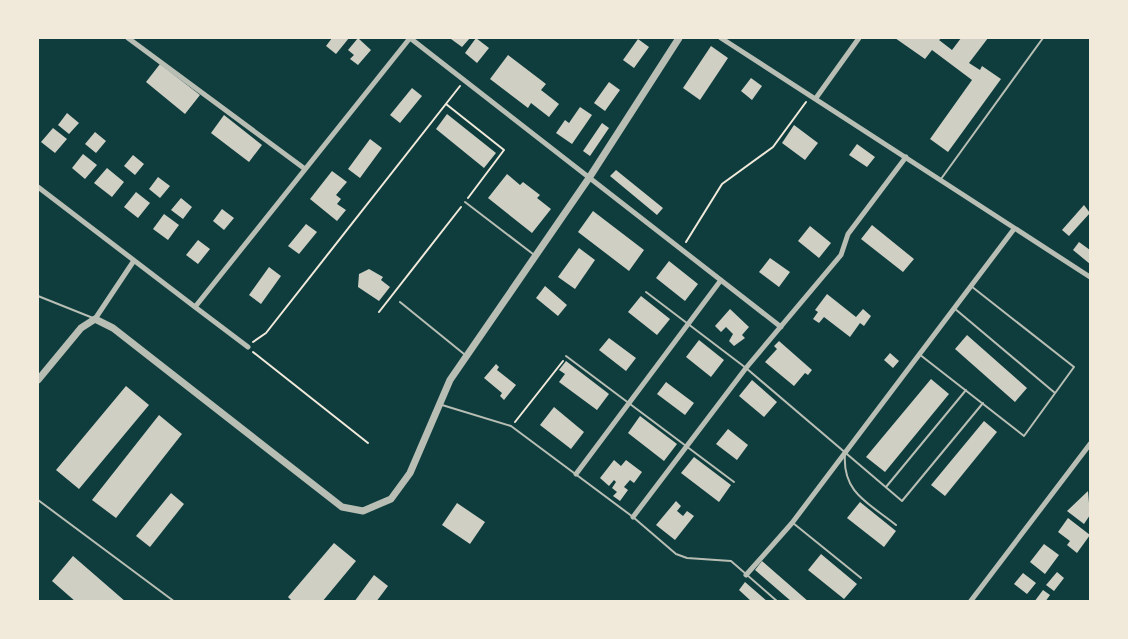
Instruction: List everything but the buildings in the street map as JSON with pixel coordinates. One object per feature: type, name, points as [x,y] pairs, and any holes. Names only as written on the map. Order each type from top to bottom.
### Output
[{"type":"street","points":[[128,38],[305,169]]},
{"type":"street","points":[[195,307],[410,38],[781,327]]},
{"type":"street","points":[[95,319],[113,328],[342,507],[363,511],[391,499],[410,473],[450,380],[589,178],[679,38]]},
{"type":"street","points":[[721,38],[1090,277]]},
{"type":"street","points":[[814,97],[859,38]]},
{"type":"street","points":[[633,517],[746,368],[841,255],[849,234],[906,158]]},
{"type":"street","points":[[38,187],[133,262],[248,347]]},
{"type":"street","points":[[746,575],[792,523],[1014,229]]},
{"type":"street","points":[[38,380],[81,328],[95,319],[133,262]]},
{"type":"street","points":[[576,474],[721,280]]},
{"type":"street","points":[[970,602],[1090,444]]},
{"type":"lane","points":[[940,180],[1043,38]]},
{"type":"lane","points":[[465,202],[535,256]]},
{"type":"lane","points":[[920,354],[1024,436],[1074,367],[971,286]]},
{"type":"lane","points":[[646,292],[746,368],[902,501],[983,403]]},
{"type":"lane","points":[[38,296],[95,319]]},
{"type":"lane","points":[[400,302],[466,356]]},
{"type":"lane","points":[[954,308],[1055,393]]},
{"type":"lane","points":[[566,356],[734,482]]},
{"type":"lane","points":[[886,487],[966,390]]},
{"type":"lane","points":[[439,404],[511,426],[633,517],[676,554],[687,558],[731,561],[778,602]]},
{"type":"lane","points":[[845,453],[846,474],[852,490],[896,525]]},
{"type":"lane","points":[[38,501],[175,602]]},
{"type":"lane","points":[[792,523],[861,578]]},
{"type":"path","points":[[368,443],[248,347],[266,333],[464,81]]},
{"type":"path","points":[[681,250],[722,184],[773,147],[814,97]]},
{"type":"path","points":[[380,312],[504,150],[446,104]]},
{"type":"path","points":[[511,426],[566,356]]}]
